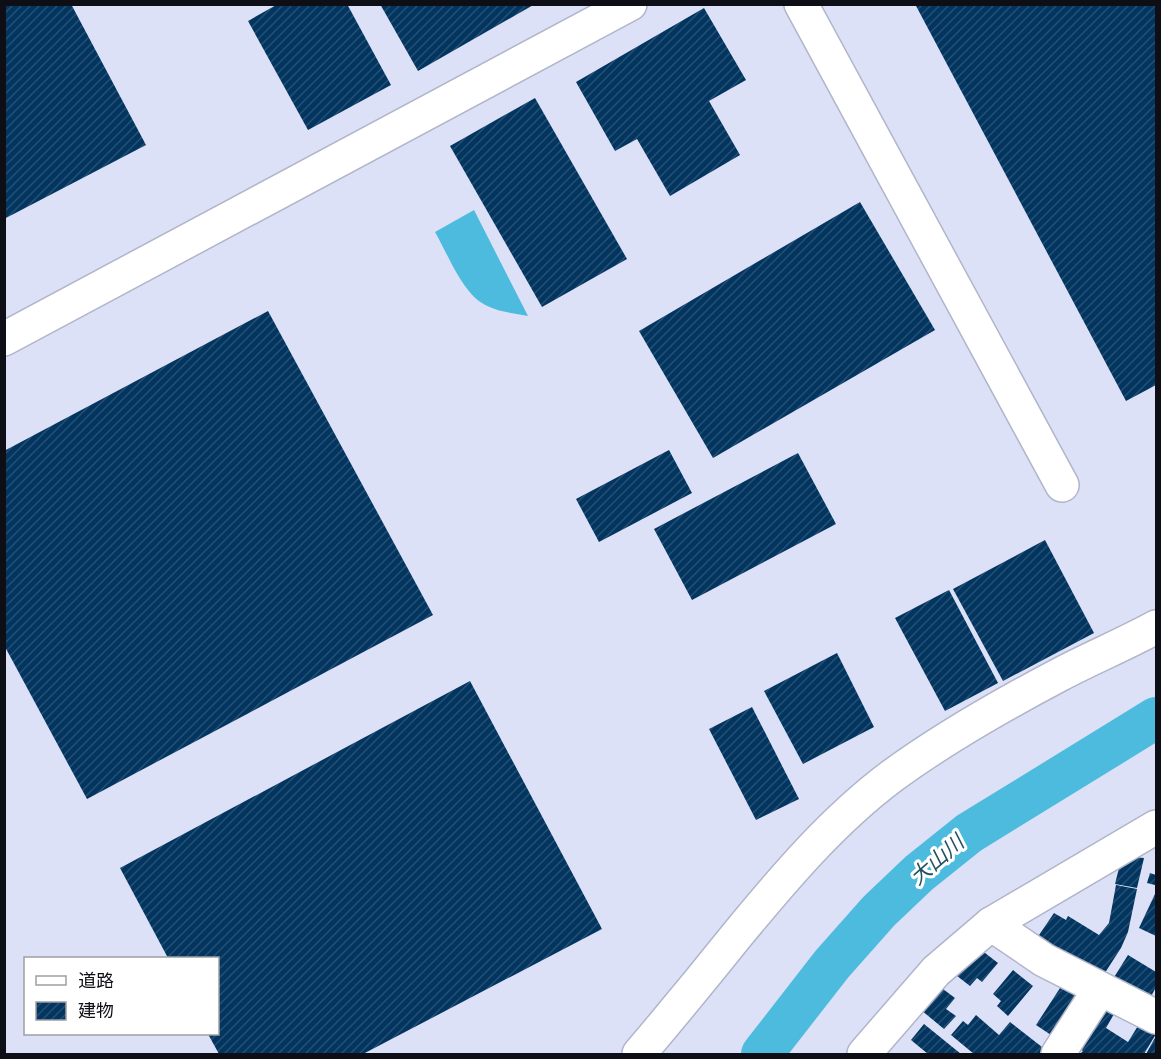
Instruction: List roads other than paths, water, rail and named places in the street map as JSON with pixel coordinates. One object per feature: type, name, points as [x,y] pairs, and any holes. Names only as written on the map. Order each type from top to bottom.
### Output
[{"type":"street","points":[[4,339],[630,4]]},
{"type":"street","points":[[801,4],[1062,484]]},
{"type":"street","points":[[639,1054],[766,900],[859,803],[892,776],[967,727],[1060,674],[1156,627]]},
{"type":"street","points":[[864,1054],[936,971],[990,924],[1156,827]]},
{"type":"street","points":[[990,924],[1044,960],[1156,1017]]},
{"type":"street","points":[[1058,1054],[1100,989]]},
{"type":"water","points":[[474,210],[528,316],[493,308],[475,297],[462,281],[435,232]]},
{"type":"waterway","name":"大山川","points":[[762,1054],[832,964],[879,911],[919,873],[969,833],[1156,718]]}]
